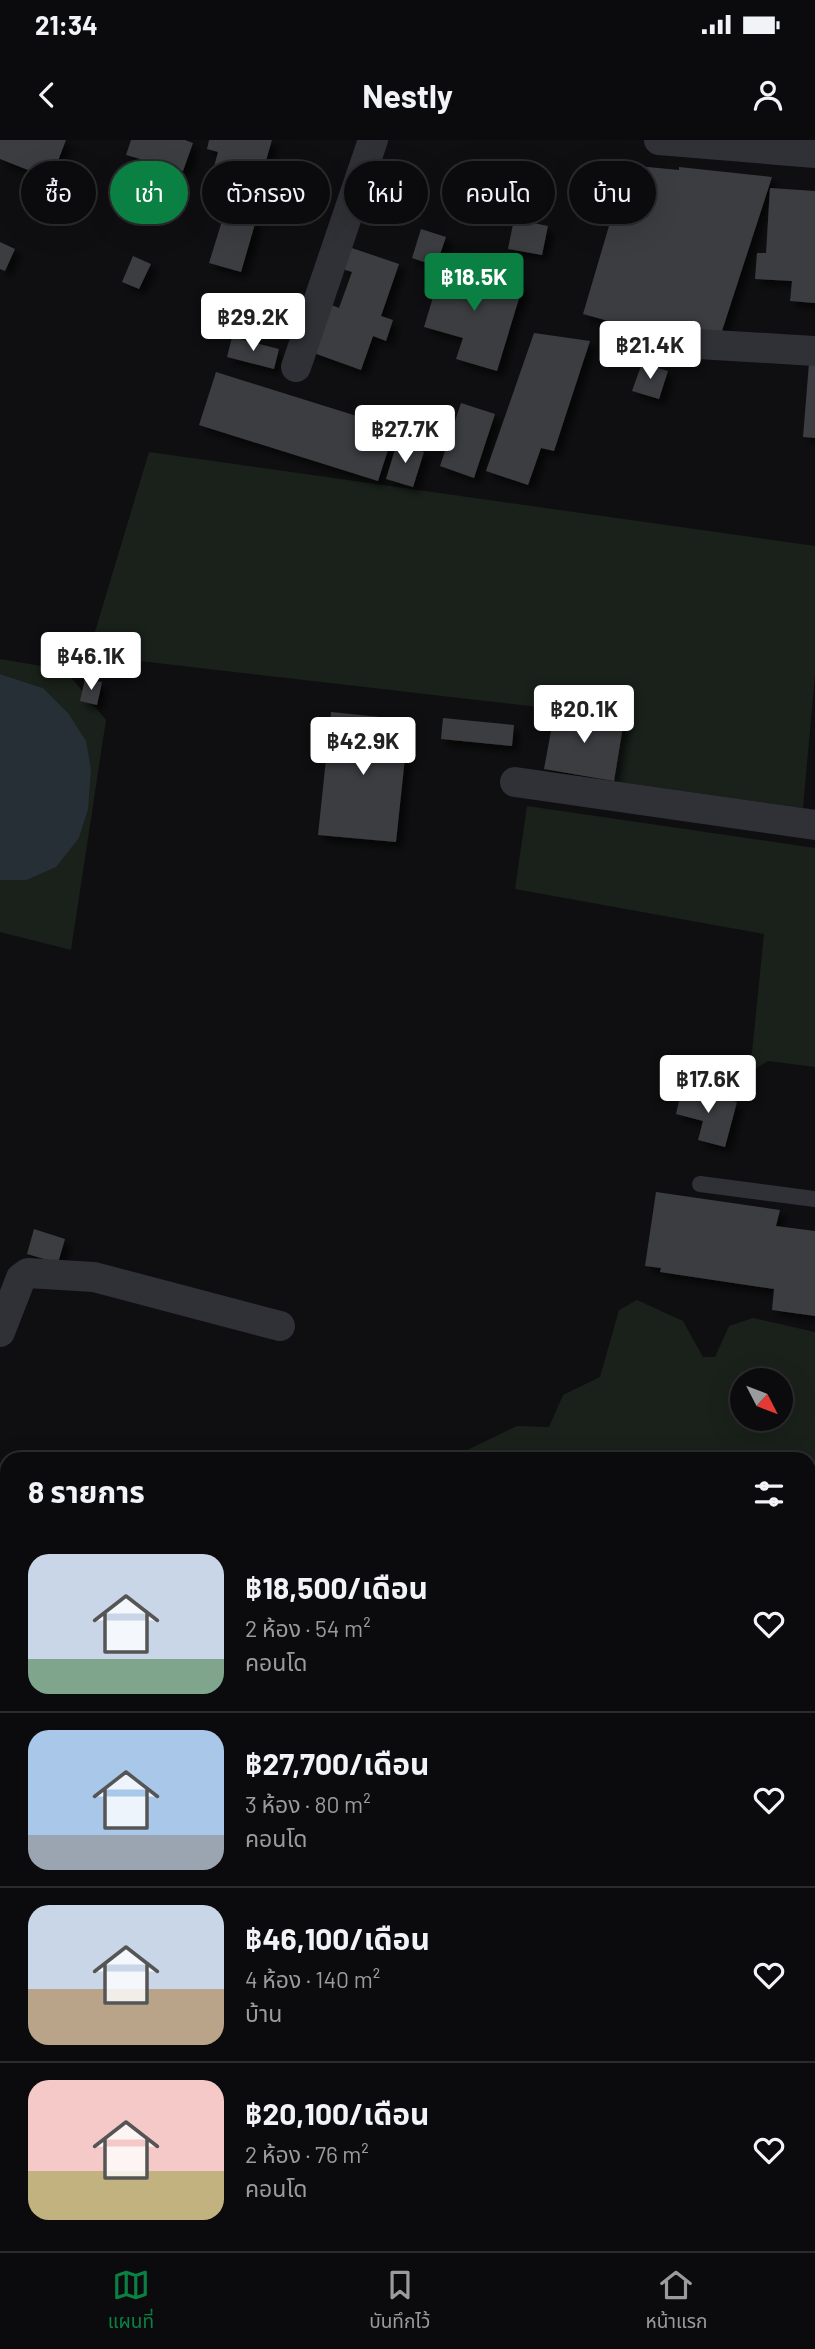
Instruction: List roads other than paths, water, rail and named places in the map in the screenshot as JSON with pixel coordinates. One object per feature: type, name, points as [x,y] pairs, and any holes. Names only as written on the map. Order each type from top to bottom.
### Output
[{"type":"street","points":[[296,367],[373,140]]},
{"type":"street","points":[[659,140],[815,153]]},
{"type":"street","points":[[616,339],[815,351]]},
{"type":"street","points":[[515,782],[815,825]]},
{"type":"street","points":[[0,1332],[20,1278],[28,1273],[94,1277],[280,1326]]},
{"type":"lane","points":[[700,1184],[815,1199]]}]
